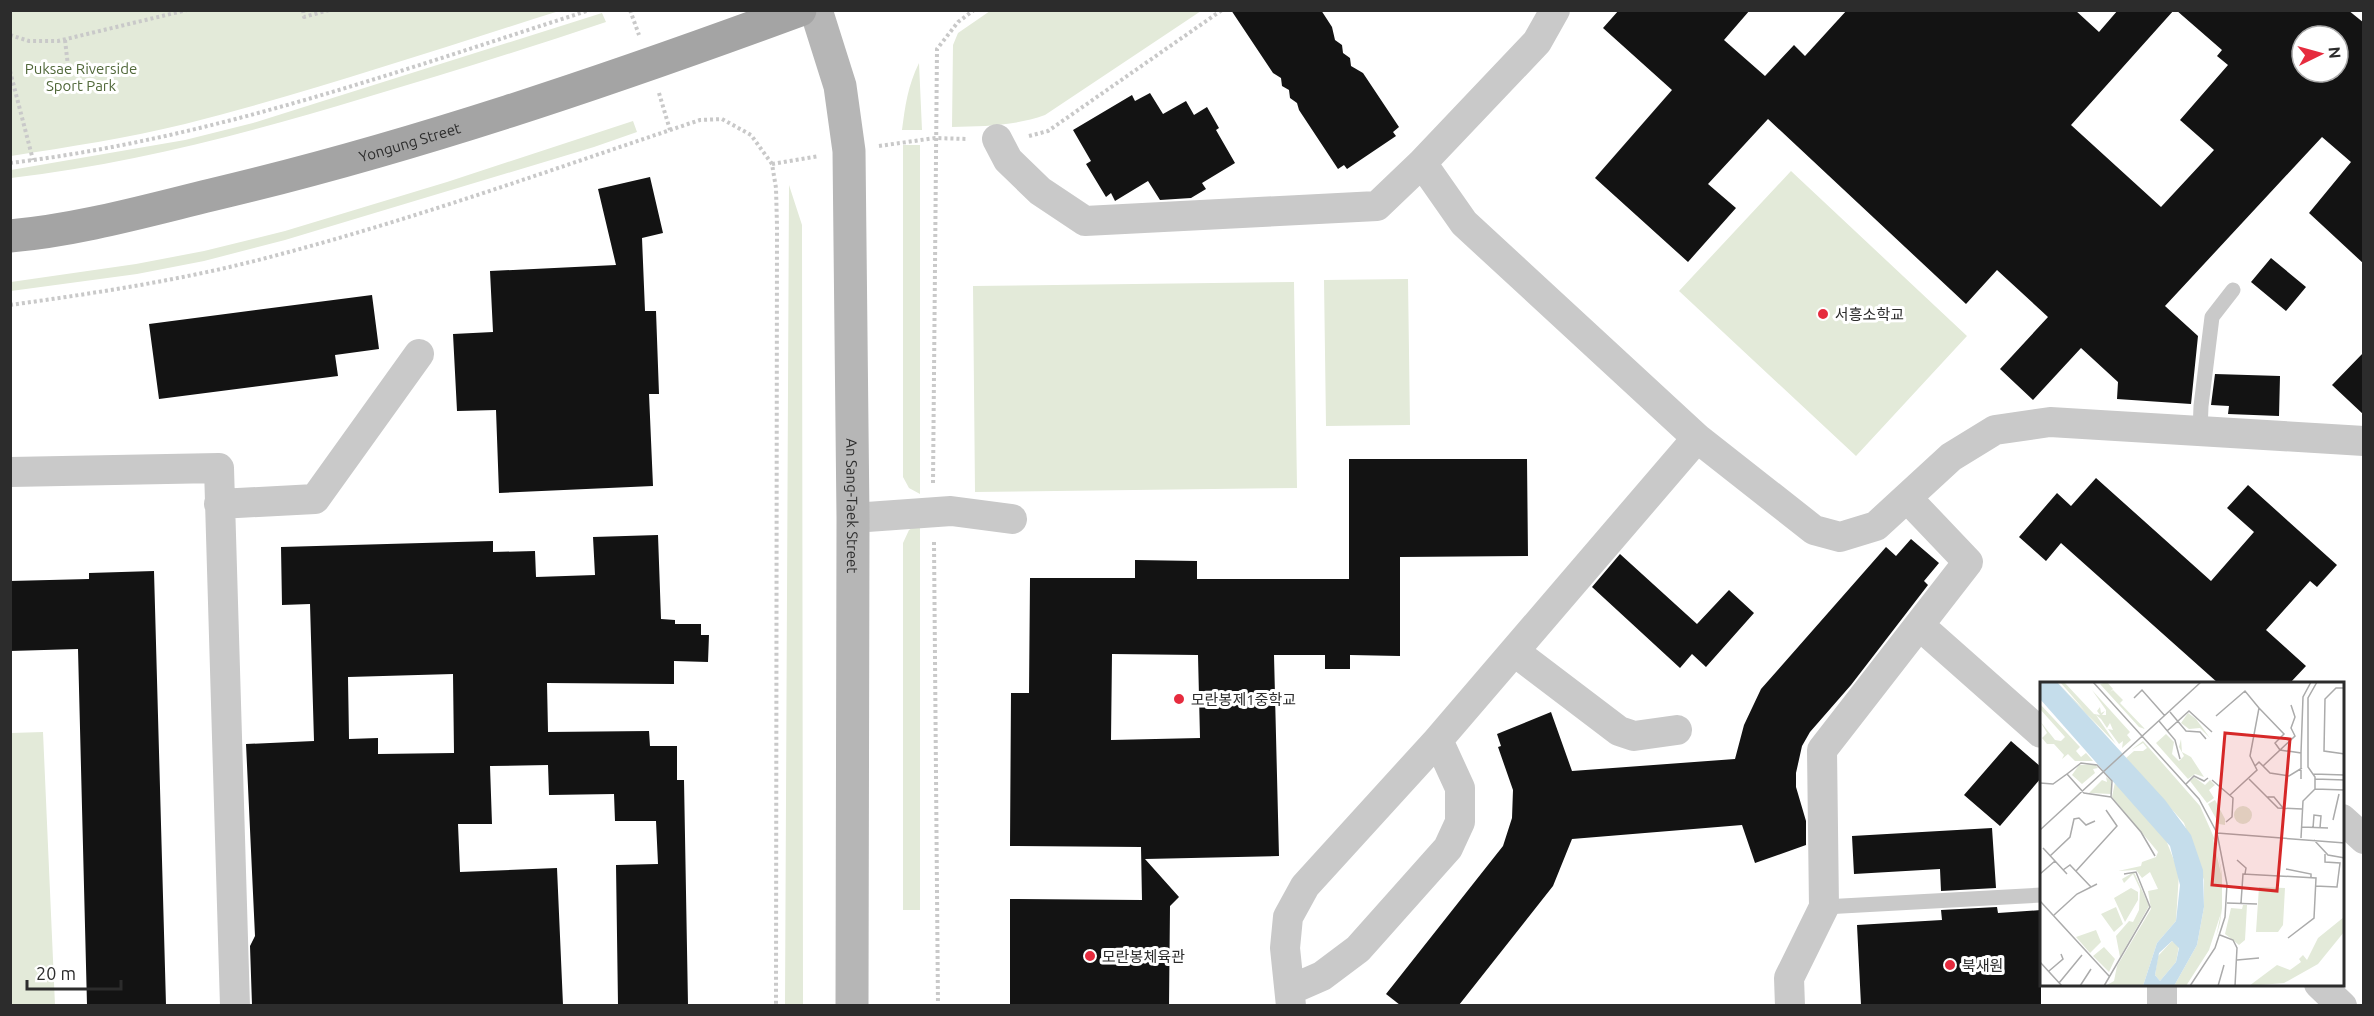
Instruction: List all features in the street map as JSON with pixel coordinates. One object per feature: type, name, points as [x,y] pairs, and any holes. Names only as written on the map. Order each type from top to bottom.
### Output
[{"type":"main road","name":"Yongung Street","points":[[10,236],[35,234],[108,219],[260,184],[442,132],[650,65],[800,10]]},
{"type":"main road","name":"An Sang-Taek Street","points":[[816,10],[840,86],[849,151],[853,518],[852,1005]]},
{"type":"street","points":[[997,139],[1008,160],[1040,191],[1085,221],[1377,206],[1422,163],[1537,42],[1555,10]]},
{"type":"street","points":[[1422,163],[1464,223],[1697,438],[1814,530],[1840,537],[1876,526],[1951,458],[1995,430],[2050,422],[2364,441]]},
{"type":"street","points":[[219,504],[315,499],[419,354]]},
{"type":"street","points":[[1438,740],[1460,789],[1460,822],[1448,848],[1358,949],[1290,998],[1285,948],[1288,917],[1305,886],[1515,652],[1697,438]]},
{"type":"street","points":[[10,472],[219,468],[236,1005]]},
{"type":"street","points":[[1790,1005],[1789,978],[1824,907],[1822,750],[1968,562],[1907,498]]},
{"type":"street","points":[[853,518],[951,511],[1012,519]]},
{"type":"street","points":[[1919,625],[2040,732]]},
{"type":"street","points":[[1515,652],[1619,731],[1634,736],[1677,730]]},
{"type":"street","points":[[2344,820],[2364,839]]},
{"type":"street","points":[[2162,986],[2162,1005]]},
{"type":"street","points":[[2321,986],[2342,1005]]},
{"type":"lane","points":[[2200,432],[2212,317],[2233,290]]},
{"type":"lane","points":[[1824,907],[2040,895]]},
{"type":"path","points":[[10,35],[29,41],[64,40],[187,10]]},
{"type":"path","points":[[303,10],[304,16],[328,10]]},
{"type":"path","points":[[10,164],[112,148],[244,118],[590,10]]},
{"type":"path","points":[[64,40],[68,66]]},
{"type":"path","points":[[10,71],[33,161]]},
{"type":"path","points":[[10,305],[157,282],[265,258],[363,231],[700,120],[722,119],[751,135],[772,164],[776,188],[776,1005]]},
{"type":"green space","name":"Puksae Riverside Sport Park","points":[[11,10],[559,11],[232,112],[142,134],[11,156]]},
{"type":"green space","points":[[990,11],[1201,11],[1045,115],[987,126],[952,127],[953,45],[958,33]]},
{"type":"green space","points":[[602,13],[606,22],[455,71],[320,111],[145,156],[11,178],[11,170],[185,140],[253,123]]},
{"type":"green space","points":[[919,63],[922,130],[902,130],[910,88]]},
{"type":"green space","points":[[633,121],[637,132],[594,147],[285,240],[204,261],[137,274],[11,291],[11,282],[136,264],[204,251],[285,231],[447,182]]},
{"type":"green space","points":[[903,145],[920,145],[920,494],[909,488],[903,477]]},
{"type":"green space","name":"서흥소학교","points":[[1791,171],[1967,336],[1856,456],[1679,291]]},
{"type":"green space","points":[[789,185],[802,225],[803,1006],[785,1005]]},
{"type":"green space","points":[[1408,279],[1410,425],[1326,426],[1324,280]]},
{"type":"green space","points":[[1294,282],[1297,488],[975,492],[973,286]]},
{"type":"green space","points":[[920,523],[920,910],[903,910],[903,543],[909,530]]},
{"type":"green space","points":[[43,732],[55,1005],[11,1005],[11,733]]},
{"type":"building","points":[[1231,10],[1321,10],[1332,27],[1335,40],[1342,45],[1343,53],[1350,58],[1351,66],[1363,73],[1399,127],[1393,132],[1396,136],[1347,169],[1344,165],[1338,169],[1299,110],[1297,103],[1290,98],[1289,90],[1282,86],[1281,78],[1273,73]]},
{"type":"building","points":[[1619,10],[1750,10],[1724,40],[1765,76],[1794,45],[1805,56],[1847,10],[2075,10],[2099,32],[2118,10],[2174,10],[2071,125],[2161,207],[2214,150],[2180,120],[2228,65],[2217,56],[2222,50],[2176,10],[2348,10],[2364,23],[2364,264],[2309,213],[2351,162],[2322,137],[2165,306],[2198,336],[2191,404],[2117,399],[2118,382],[2081,348],[2033,400],[2000,369],[2048,317],[1997,270],[1966,304],[1768,119],[1708,184],[1736,208],[1688,262],[1595,178],[1672,90],[1603,28]]},
{"type":"building","points":[[1150,93],[1163,114],[1186,101],[1194,115],[1207,107],[1219,128],[1216,130],[1235,163],[1202,183],[1206,189],[1191,198],[1160,200],[1148,181],[1115,201],[1111,193],[1106,197],[1086,164],[1091,161],[1073,130],[1132,95],[1135,101]]},
{"type":"building","points":[[650,177],[663,233],[642,238],[645,311],[656,311],[659,394],[649,394],[653,486],[499,493],[496,410],[457,411],[453,334],[493,332],[490,271],[616,265],[598,189]]},
{"type":"building","points":[[2271,258],[2306,287],[2286,311],[2251,282]]},
{"type":"building","points":[[372,295],[379,349],[335,355],[338,376],[159,399],[149,324]]},
{"type":"building","points":[[2364,352],[2364,415],[2332,385]]},
{"type":"building","points":[[2215,374],[2280,376],[2279,416],[2228,414],[2229,406],[2211,405]]},
{"type":"building","points":[[1349,459],[1527,459],[1528,556],[1400,557],[1400,656],[1350,655],[1350,669],[1325,669],[1325,655],[1274,655],[1279,856],[1145,859],[1179,897],[1170,906],[1169,1005],[1010,1005],[1010,899],[1142,900],[1141,847],[1010,846],[1011,693],[1029,693],[1030,578],[1135,578],[1135,560],[1197,561],[1197,579],[1349,579]],"holes":[[[1112,654],[1198,655],[1200,738],[1111,740]]]},
{"type":"building","points":[[2096,478],[2211,581],[2254,532],[2227,508],[2248,485],[2337,565],[2317,587],[2310,581],[2266,630],[2306,666],[2291,682],[2217,682],[2061,543],[2046,561],[2019,537],[2057,493],[2071,506]]},
{"type":"building","points":[[658,535],[661,619],[675,620],[675,624],[701,624],[701,635],[709,635],[708,662],[674,661],[674,684],[547,683],[548,732],[649,731],[650,746],[677,746],[677,780],[684,780],[688,1005],[618,1005],[616,865],[658,864],[656,821],[615,821],[614,794],[549,795],[548,765],[490,766],[492,824],[458,824],[460,872],[557,868],[563,1005],[252,1005],[250,946],[255,936],[246,744],[314,741],[310,604],[282,605],[281,547],[493,541],[493,552],[535,551],[536,577],[595,575],[593,537]],"holes":[[[453,674],[454,753],[378,754],[378,738],[349,739],[348,677]]]},
{"type":"building","points":[[1911,539],[1939,563],[1924,581],[1928,585],[1851,685],[1810,732],[1802,746],[1796,773],[1796,787],[1806,821],[1806,845],[1755,863],[1742,825],[1572,839],[1553,886],[1459,1005],[1400,1005],[1386,994],[1503,846],[1512,818],[1513,790],[1498,747],[1501,746],[1497,734],[1551,712],[1572,771],[1735,759],[1744,725],[1761,689],[1886,547],[1896,556]]},
{"type":"building","points":[[1620,554],[1697,624],[1729,590],[1754,613],[1706,667],[1692,654],[1680,668],[1592,587]]},
{"type":"building","points":[[154,571],[166,1005],[87,1005],[78,649],[10,651],[10,581],[89,579],[89,573]]},
{"type":"building","points":[[2011,741],[2040,766],[2040,779],[2000,826],[1964,795]]},
{"type":"building","points":[[1992,828],[1996,888],[1941,891],[1940,869],[1854,874],[1852,836]]},
{"type":"building","name":"북새원","points":[[1997,907],[1998,913],[2040,910],[2041,1005],[1861,1005],[1857,925],[1942,920],[1941,910]]},
{"type":"place","name":"서흥소학교","points":[[1823,314]]},
{"type":"place","name":"모란봉제1중학교","points":[[1179,699]]},
{"type":"place","name":"모란봉체육관","points":[[1090,956]]},
{"type":"place","name":"북새원","points":[[1950,965]]}]
